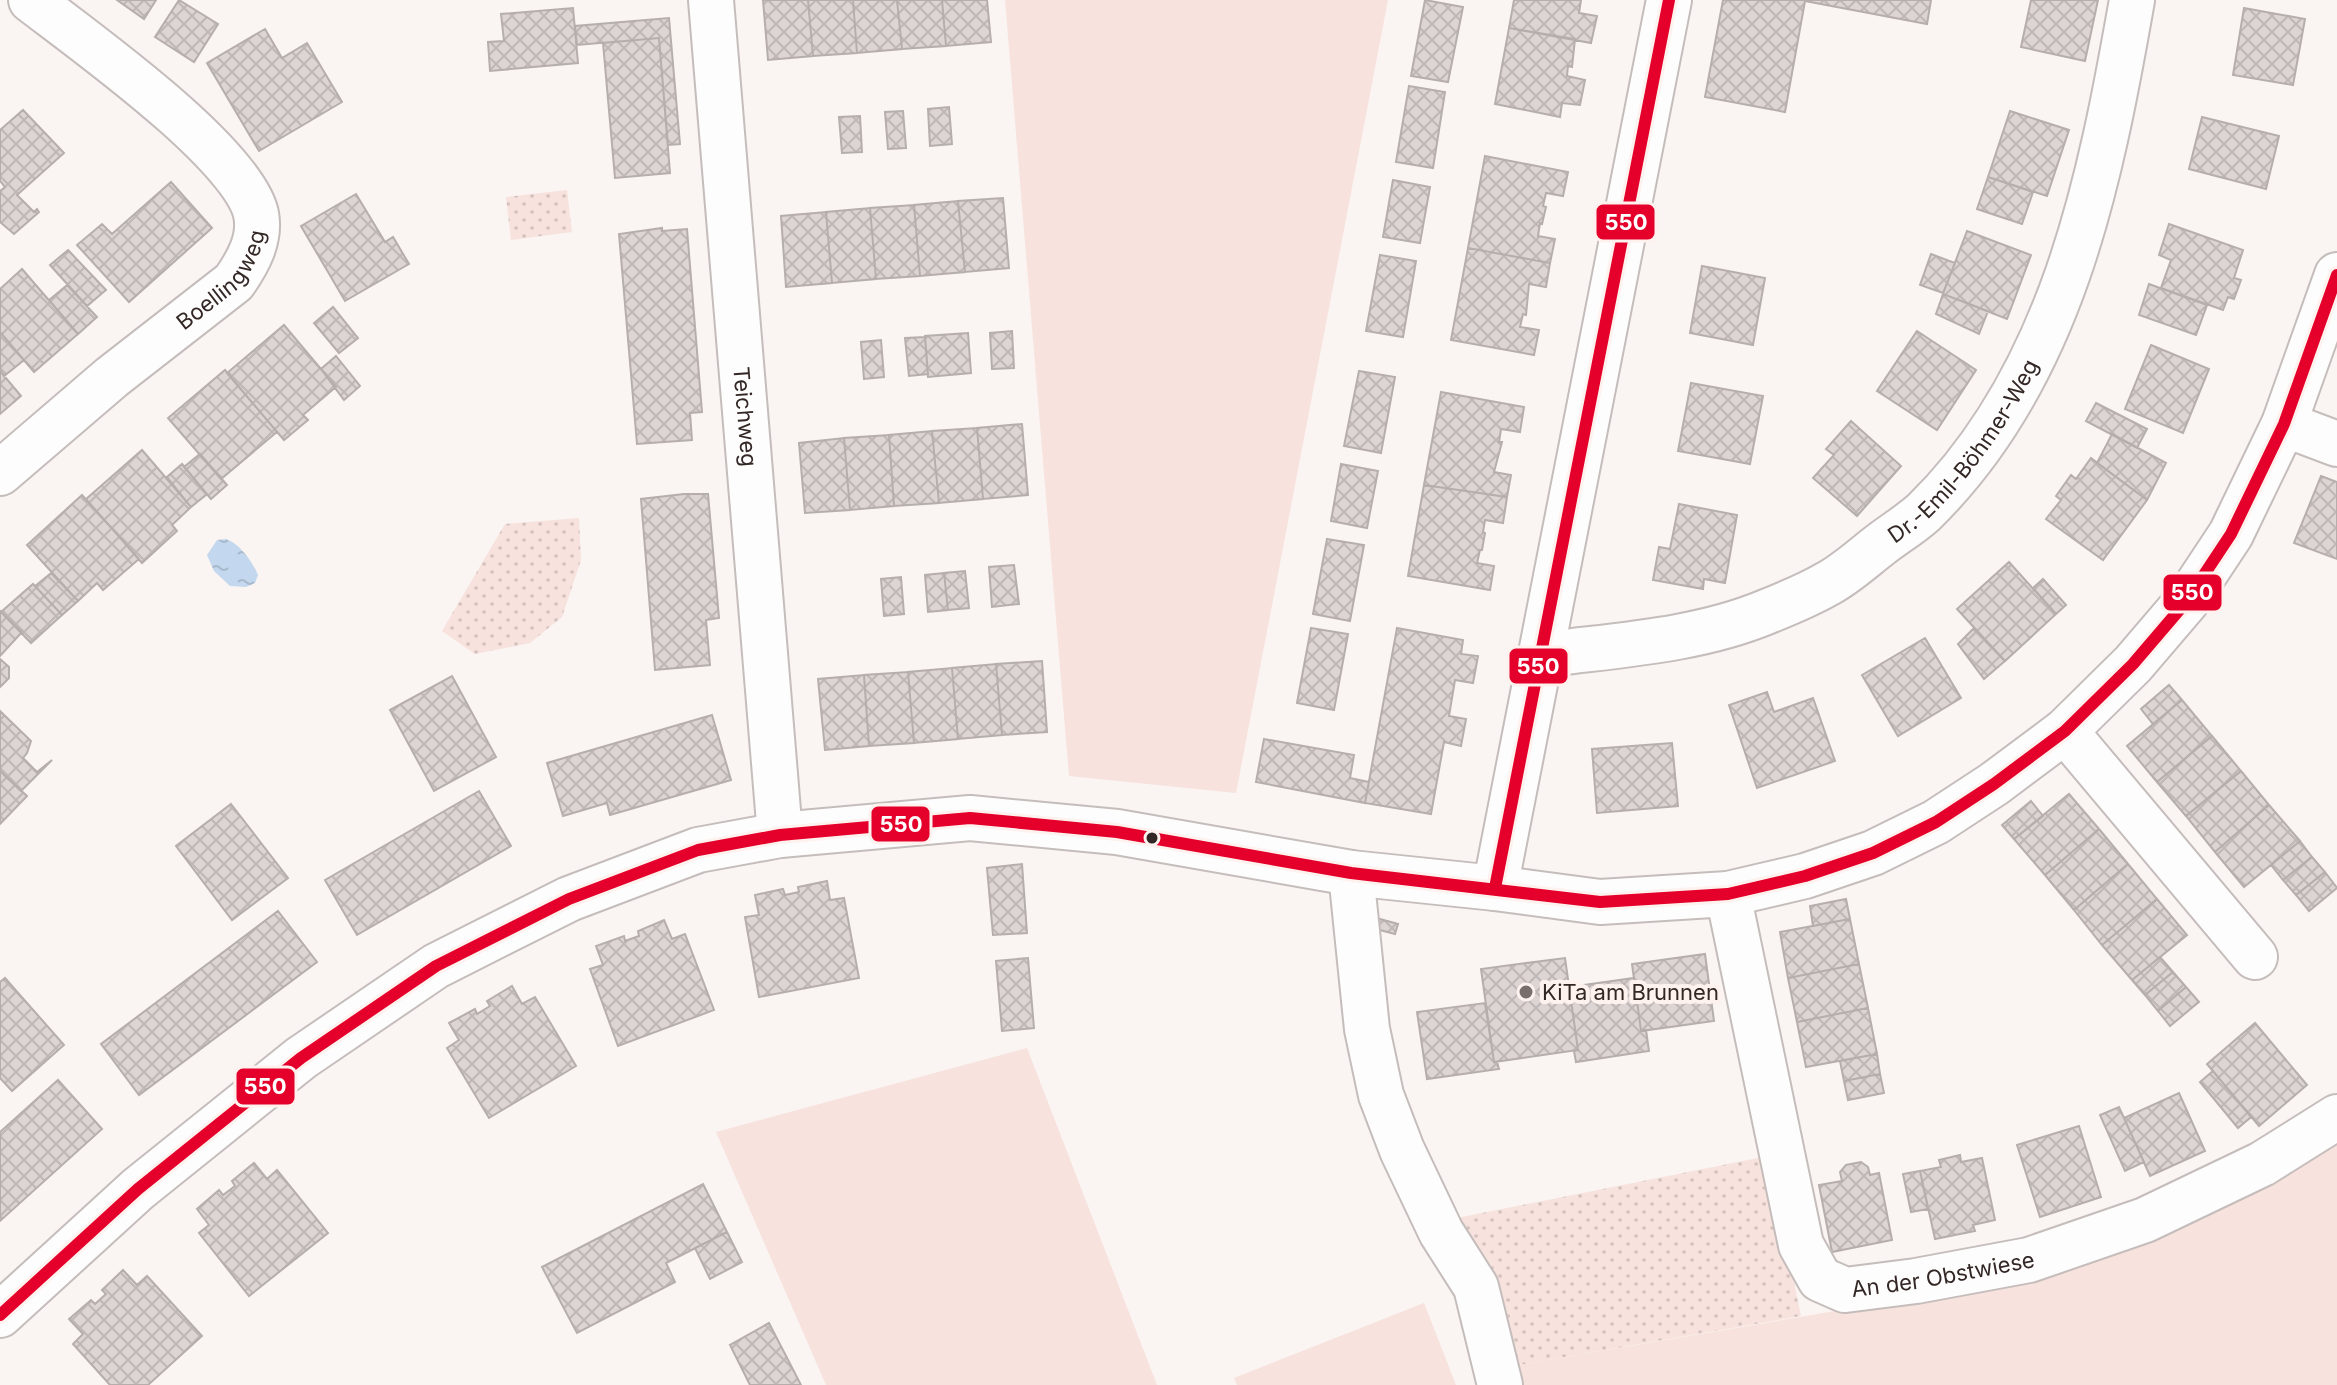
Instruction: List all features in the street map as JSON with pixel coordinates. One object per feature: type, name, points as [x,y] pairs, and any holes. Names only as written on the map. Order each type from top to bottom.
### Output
[{"type":"street","points":[[0,6],[4,0]]},
{"type":"street","name":"Boellingweg","points":[[0,473],[112,377],[234,282],[247,263],[256,239],[256,215],[249,194],[237,176],[199,136],[130,76],[31,0]]},
{"type":"street","name":"Teichweg","points":[[711,0],[780,835]]},
{"type":"street","points":[[1495,888],[1669,0]]},
{"type":"street","name":"Dr.-Emil-Böhmer-Weg","points":[[1541,655],[1678,637],[1764,613],[1828,584],[1923,513],[1975,453],[2024,377],[2066,284],[2089,211],[2111,121],[2132,0]]},
{"type":"street","points":[[0,1315],[172,1161],[301,1058],[436,966],[569,899],[698,850],[780,835],[970,818],[1117,832],[1351,873],[1600,902],[1728,894],[1805,876],[1873,853],[1948,814],[2065,731],[2133,664],[2186,602],[2231,534],[2284,424],[2337,275]]},
{"type":"street","points":[[2284,424],[2337,444]]},
{"type":"street","points":[[2065,731],[2255,957]]},
{"type":"street","points":[[1351,873],[1367,1029],[1381,1095],[1402,1150],[1441,1232],[1476,1287],[1500,1385]]},
{"type":"street","name":"An der Obstwiese","points":[[1728,894],[1801,1245],[1820,1279],[1845,1290],[1916,1281],[2029,1260],[2145,1220],[2262,1164],[2337,1117]]},
{"type":"shaded area","points":[[1005,0],[1388,0],[1236,793],[1069,776]]},
{"type":"shaded area","points":[[567,190],[572,232],[511,240],[506,197]]},
{"type":"shaded area","points":[[579,518],[581,560],[562,617],[530,643],[475,654],[442,631],[505,524]]},
{"type":"shaded area","points":[[1027,1048],[1157,1385],[826,1385],[716,1132]]},
{"type":"shaded area","points":[[2337,1144],[2337,1385],[1510,1385],[1507,1367],[2041,1276],[2155,1236],[2271,1186]]},
{"type":"shaded area","points":[[1768,1156],[1801,1316],[1507,1367],[1452,1219]]},
{"type":"shaded area","points":[[1424,1303],[1456,1385],[1237,1385],[1234,1378]]},
{"type":"water","points":[[226,539],[249,559],[258,575],[255,583],[246,587],[230,586],[214,571],[207,555],[217,540]]},
{"type":"building","points":[[117,0],[156,0],[144,19]]},
{"type":"building","points":[[179,0],[218,24],[194,62],[155,37]]},
{"type":"building","points":[[763,0],[808,0],[813,56],[768,60]]},
{"type":"building","points":[[808,0],[853,0],[857,53],[813,56]]},
{"type":"building","points":[[853,0],[897,0],[902,49],[857,53]]},
{"type":"building","points":[[897,0],[942,0],[946,46],[902,49]]},
{"type":"building","points":[[942,0],[987,0],[991,42],[946,46]]},
{"type":"building","points":[[1425,0],[1463,7],[1448,82],[1411,76]]},
{"type":"building","points":[[1514,0],[1581,0],[1579,13],[1597,16],[1591,43],[1509,28]]},
{"type":"building","points":[[1723,0],[1931,0],[1927,24],[1805,1],[1785,112],[1705,97]]},
{"type":"building","points":[[2031,0],[2098,0],[2085,61],[2021,47]]},
{"type":"building","points":[[573,8],[578,63],[490,71],[488,42],[504,41],[501,14]]},
{"type":"building","points":[[2244,8],[2305,19],[2293,85],[2233,75]]},
{"type":"building","points":[[669,18],[680,144],[668,145],[659,38],[577,45],[575,26]]},
{"type":"building","points":[[1509,28],[1575,39],[1572,67],[1568,66],[1567,76],[1585,80],[1580,105],[1562,103],[1560,117],[1495,104]]},
{"type":"building","points":[[265,29],[282,58],[307,43],[342,102],[259,151],[207,63]]},
{"type":"building","points":[[659,38],[670,173],[615,178],[603,43]]},
{"type":"building","points":[[1409,86],[1445,92],[1433,168],[1396,162]]},
{"type":"building","points":[[949,107],[952,144],[930,146],[928,109]]},
{"type":"building","points":[[23,110],[64,153],[17,195],[34,212],[37,209],[39,212],[14,234],[0,222],[0,191],[5,187],[0,181],[0,130]]},
{"type":"building","points":[[903,111],[906,148],[888,149],[885,112]]},
{"type":"building","points":[[2010,111],[2069,130],[2047,196],[1988,177]]},
{"type":"building","points":[[860,116],[862,152],[842,153],[839,117]]},
{"type":"building","points":[[2202,117],[2279,136],[2266,189],[2189,169]]},
{"type":"building","points":[[1485,156],[1568,172],[1563,196],[1546,193],[1543,206],[1546,207],[1538,236],[1555,239],[1550,263],[1468,248]]},
{"type":"building","points":[[1988,177],[2033,192],[2022,224],[1977,209]]},
{"type":"building","points":[[1393,180],[1430,187],[1420,243],[1383,237]]},
{"type":"building","points":[[171,182],[212,228],[129,302],[77,245],[102,224],[112,234]]},
{"type":"building","points":[[356,194],[385,242],[393,237],[409,264],[345,301],[301,226]]},
{"type":"building","points":[[1003,198],[1009,268],[965,272],[958,201]]},
{"type":"building","points":[[958,201],[965,272],[920,276],[914,205]]},
{"type":"building","points":[[914,205],[920,276],[876,279],[870,208]]},
{"type":"building","points":[[870,208],[876,279],[832,283],[826,212]]},
{"type":"building","points":[[826,212],[832,283],[786,287],[781,216]]},
{"type":"building","points":[[2169,224],[2243,250],[2234,278],[2241,280],[2234,299],[2228,297],[2223,310],[2161,288],[2171,260],[2159,255]]},
{"type":"building","points":[[662,228],[662,231],[687,229],[702,412],[690,413],[692,440],[637,444],[619,234]]},
{"type":"building","points":[[1967,231],[2031,255],[2007,319],[1943,294]]},
{"type":"building","points":[[1468,248],[1550,263],[1546,287],[1529,284],[1526,315],[1523,314],[1520,327],[1539,330],[1534,355],[1451,340]]},
{"type":"building","points":[[68,250],[106,290],[87,306],[50,265]]},
{"type":"building","points":[[1931,254],[1955,263],[1943,293],[1920,285]]},
{"type":"building","points":[[1380,255],[1416,261],[1403,337],[1366,331]]},
{"type":"building","points":[[1702,266],[1765,278],[1753,345],[1690,333]]},
{"type":"building","points":[[22,269],[78,334],[34,372],[0,332],[0,289]]},
{"type":"building","points":[[2149,284],[2207,305],[2196,335],[2139,315]]},
{"type":"building","points":[[67,285],[97,317],[78,334],[49,300]]},
{"type":"building","points":[[1943,294],[1988,311],[1979,334],[1936,314]]},
{"type":"building","points":[[333,307],[358,338],[339,353],[314,323]]},
{"type":"building","points":[[284,325],[336,387],[303,415],[308,420],[284,440],[227,373]]},
{"type":"building","points":[[1012,331],[1014,368],[992,369],[990,333]]},
{"type":"building","points":[[1917,331],[1976,370],[1937,430],[1877,391]]},
{"type":"building","points":[[0,332],[24,360],[4,376],[0,371]]},
{"type":"building","points":[[968,333],[971,373],[928,377],[925,336]]},
{"type":"building","points":[[925,337],[928,374],[909,376],[905,338]]},
{"type":"building","points":[[881,340],[884,377],[864,379],[861,342]]},
{"type":"building","points":[[2151,345],[2209,369],[2183,433],[2125,409]]},
{"type":"building","points":[[336,356],[360,386],[344,400],[321,369]]},
{"type":"building","points":[[225,370],[277,432],[221,479],[168,418]]},
{"type":"building","points":[[0,371],[21,396],[0,414]]},
{"type":"building","points":[[1359,371],[1395,377],[1381,453],[1344,446]]},
{"type":"building","points":[[1691,383],[1763,396],[1750,464],[1678,451]]},
{"type":"building","points":[[1441,392],[1524,407],[1520,432],[1501,429],[1499,442],[1502,442],[1494,472],[1511,475],[1507,497],[1424,485]]},
{"type":"building","points":[[2096,403],[2147,429],[2137,448],[2086,421]]},
{"type":"building","points":[[1851,421],[1901,466],[1857,516],[1813,478],[1834,455],[1826,449]]},
{"type":"building","points":[[1022,424],[1028,495],[983,499],[977,428]]},
{"type":"building","points":[[977,428],[983,499],[939,503],[932,431]]},
{"type":"building","points":[[932,431],[939,503],[894,506],[889,435]]},
{"type":"building","points":[[2112,434],[2166,463],[2147,500],[2097,463]]},
{"type":"building","points":[[889,435],[894,506],[850,510],[844,438]]},
{"type":"building","points":[[844,438],[850,510],[805,513],[799,443]]},
{"type":"building","points":[[142,450],[191,507],[172,525],[177,531],[142,563],[86,499]]},
{"type":"building","points":[[200,454],[227,485],[211,499],[184,467]]},
{"type":"building","points":[[2091,458],[2147,500],[2103,560],[2046,519],[2061,500],[2056,496],[2071,475],[2076,479]]},
{"type":"building","points":[[182,464],[207,494],[191,507],[167,477]]},
{"type":"building","points":[[1341,464],[1378,471],[1367,528],[1331,521]]},
{"type":"building","points":[[2321,476],[2337,482],[2337,559],[2294,543]]},
{"type":"building","points":[[1424,485],[1507,497],[1503,523],[1485,520],[1482,550],[1477,563],[1494,566],[1490,590],[1408,576]]},
{"type":"building","points":[[708,494],[719,618],[706,620],[710,665],[655,670],[641,499]]},
{"type":"building","points":[[82,495],[139,559],[103,590],[97,583],[78,601],[27,545]]},
{"type":"building","points":[[1679,504],[1737,515],[1725,583],[1704,579],[1703,589],[1653,580],[1659,547],[1670,549]]},
{"type":"building","points":[[1327,539],[1364,545],[1350,621],[1313,614]]},
{"type":"building","points":[[2009,562],[2056,614],[2005,661],[1957,609]]},
{"type":"building","points":[[1014,565],[1019,604],[992,607],[989,567]]},
{"type":"building","points":[[965,571],[969,608],[948,610],[944,573]]},
{"type":"building","points":[[51,573],[78,601],[62,615],[35,586]]},
{"type":"building","points":[[944,573],[948,610],[928,612],[925,575]]},
{"type":"building","points":[[901,577],[904,614],[884,616],[881,579]]},
{"type":"building","points":[[2043,579],[2066,605],[2056,614],[2033,588]]},
{"type":"building","points":[[33,584],[62,615],[31,643],[1,612]]},
{"type":"building","points":[[0,611],[22,632],[0,656]]},
{"type":"building","points":[[1311,628],[1348,634],[1334,710],[1297,703]]},
{"type":"building","points":[[1397,628],[1463,640],[1461,654],[1478,656],[1473,683],[1455,680],[1449,716],[1466,719],[1461,746],[1444,742],[1431,814],[1365,803]]},
{"type":"building","points":[[1974,628],[2005,661],[1984,679],[1958,644]]},
{"type":"building","points":[[1925,638],[1961,698],[1898,736],[1862,675]]},
{"type":"building","points":[[0,659],[9,667],[9,678],[0,687]]},
{"type":"building","points":[[1042,661],[1047,732],[1002,735],[996,664]]},
{"type":"building","points":[[996,664],[1002,735],[958,739],[952,668]]},
{"type":"building","points":[[952,668],[958,739],[914,743],[908,672]]},
{"type":"building","points":[[908,672],[914,743],[869,746],[864,675]]},
{"type":"building","points":[[864,675],[869,746],[825,750],[818,679]]},
{"type":"building","points":[[452,676],[496,757],[434,791],[390,710]]},
{"type":"building","points":[[2169,685],[2182,700],[2153,724],[2141,709]]},
{"type":"building","points":[[1767,692],[1774,712],[1813,698],[1835,761],[1757,788],[1729,705]]},
{"type":"building","points":[[2182,700],[2212,736],[2157,782],[2127,746]]},
{"type":"building","points":[[0,711],[31,741],[23,758],[37,772],[52,760],[21,791],[0,771]]},
{"type":"building","points":[[712,715],[731,780],[610,815],[607,803],[563,816],[547,763]]},
{"type":"building","points":[[2212,736],[2241,771],[2186,816],[2157,782]]},
{"type":"building","points":[[1264,739],[1354,755],[1350,778],[1369,782],[1365,803],[1256,782]]},
{"type":"building","points":[[1672,743],[1678,806],[1597,813],[1592,749]]},
{"type":"building","points":[[0,771],[27,796],[0,824]]},
{"type":"building","points":[[2241,771],[2269,805],[2215,852],[2186,816]]},
{"type":"building","points":[[479,791],[511,846],[357,935],[325,880]]},
{"type":"building","points":[[2069,794],[2099,829],[2045,875],[2014,839]]},
{"type":"building","points":[[2031,801],[2043,816],[2014,839],[2002,825]]},
{"type":"building","points":[[231,804],[288,878],[232,920],[176,846]]},
{"type":"building","points":[[2269,805],[2300,841],[2244,887],[2215,852]]},
{"type":"building","points":[[2099,829],[2128,864],[2074,910],[2045,875]]},
{"type":"building","points":[[2300,841],[2312,857],[2283,880],[2271,865]]},
{"type":"building","points":[[2312,857],[2325,872],[2296,895],[2283,880]]},
{"type":"building","points":[[1022,864],[1027,933],[993,935],[987,868]]},
{"type":"building","points":[[2128,864],[2157,899],[2102,945],[2074,910]]},
{"type":"building","points":[[2325,872],[2337,888],[2309,911],[2296,895]]},
{"type":"building","points":[[827,881],[830,900],[844,898],[859,978],[759,997],[745,917],[759,915],[755,895],[783,889],[785,895],[799,892],[798,887]]},
{"type":"building","points":[[1846,899],[1850,919],[1813,926],[1810,906]]},
{"type":"building","points":[[2157,899],[2187,935],[2132,980],[2102,945]]},
{"type":"building","points":[[278,911],[317,962],[139,1095],[101,1044]]},
{"type":"building","points":[[1380,919],[1398,924],[1395,934],[1376,929]]},
{"type":"building","points":[[1850,919],[1859,964],[1788,978],[1780,932]]},
{"type":"building","points":[[664,920],[672,939],[685,934],[714,1010],[618,1046],[590,969],[603,965],[596,946],[624,936],[625,941],[639,936],[638,931]]},
{"type":"building","points":[[1705,954],[1714,1021],[1641,1031],[1632,964]]},
{"type":"building","points":[[2160,957],[2173,972],[2145,995],[2132,980]]},
{"type":"building","points":[[1028,958],[1034,1028],[1002,1031],[996,961]]},
{"type":"building","points":[[1565,958],[1578,1050],[1494,1062],[1481,969]]},
{"type":"building","points":[[1859,964],[1868,1008],[1797,1022],[1788,978]]},
{"type":"building","points":[[2173,972],[2186,987],[2158,1011],[2145,995]]},
{"type":"building","points":[[5,978],[64,1045],[12,1091],[0,1078],[0,982]]},
{"type":"building","points":[[1634,978],[1641,1031],[1646,1030],[1649,1051],[1576,1062],[1574,1051],[1578,1050],[1569,987]]},
{"type":"building","points":[[512,986],[522,1004],[535,997],[576,1066],[489,1118],[447,1048],[459,1040],[449,1023],[475,1009],[477,1014],[490,1006],[487,1001]]},
{"type":"building","points":[[2186,987],[2199,1002],[2170,1026],[2158,1011]]},
{"type":"building","points":[[1485,1003],[1494,1062],[1497,1062],[1499,1069],[1427,1079],[1417,1012]]},
{"type":"building","points":[[1868,1008],[1877,1054],[1806,1067],[1797,1022]]},
{"type":"building","points":[[2255,1023],[2307,1085],[2259,1126],[2207,1064]]},
{"type":"building","points":[[1877,1054],[1880,1074],[1844,1081],[1840,1061]]},
{"type":"building","points":[[2213,1071],[2251,1117],[2238,1128],[2200,1082]]},
{"type":"building","points":[[1880,1074],[1884,1093],[1848,1100],[1844,1081]]},
{"type":"building","points":[[58,1080],[102,1129],[0,1221],[0,1132]]},
{"type":"building","points":[[2179,1093],[2205,1151],[2150,1176],[2124,1118]]},
{"type":"building","points":[[2119,1107],[2144,1162],[2125,1171],[2100,1115]]},
{"type":"building","points":[[2079,1126],[2101,1197],[2040,1217],[2017,1145]]},
{"type":"building","points":[[1960,1155],[1961,1162],[1982,1158],[1995,1220],[1973,1225],[1975,1231],[1935,1239],[1920,1171],[1941,1167],[1939,1160]]},
{"type":"building","points":[[1861,1162],[1868,1167],[1870,1175],[1879,1173],[1892,1240],[1832,1252],[1819,1185],[1842,1181],[1840,1172],[1846,1165]]},
{"type":"building","points":[[254,1163],[267,1179],[277,1170],[328,1233],[249,1296],[199,1233],[209,1225],[197,1209],[219,1190],[223,1195],[235,1186],[232,1181]]},
{"type":"building","points":[[1920,1171],[1928,1209],[1911,1212],[1903,1174]]},
{"type":"building","points":[[703,1184],[727,1232],[666,1263],[675,1282],[577,1333],[542,1267]]},
{"type":"building","points":[[727,1232],[742,1262],[710,1279],[695,1248]]},
{"type":"building","points":[[123,1270],[137,1285],[147,1276],[202,1336],[148,1385],[110,1385],[73,1344],[83,1334],[69,1319],[91,1300],[95,1304],[106,1294],[102,1290]]},
{"type":"building","points":[[769,1323],[801,1385],[750,1385],[730,1345]]},
{"type":"transit line","name":"550","points":[[1495,888],[1669,0]]},
{"type":"transit line","name":"550","points":[[0,1315],[138,1189],[301,1058],[436,966],[569,899],[698,850],[780,835],[970,818],[1117,832],[1351,873],[1600,902],[1728,894],[1805,876],[1873,853],[1936,822],[2065,731],[2133,664],[2186,602],[2231,534],[2284,424],[2337,275]]},
{"type":"place","name":"KiTa am Brunnen","points":[[1526,992]]}]
